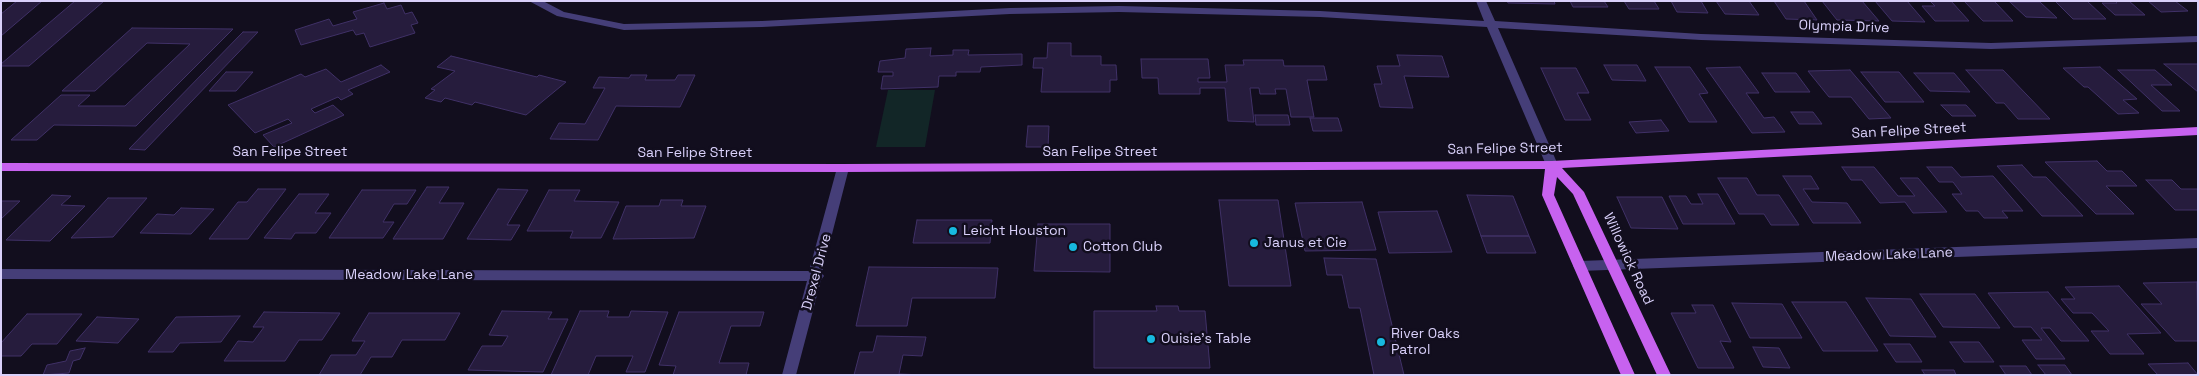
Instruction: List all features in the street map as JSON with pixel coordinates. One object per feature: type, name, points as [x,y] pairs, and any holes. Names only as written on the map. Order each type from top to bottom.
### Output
[{"type":"main road","name":"San Felipe Street","points":[[1,167],[843,168],[1552,165],[2198,131]]},
{"type":"main road","name":"Willowick Road","points":[[1552,165],[1578,192],[1664,375]]},
{"type":"main road","points":[[1552,165],[1548,195],[1628,375]]},
{"type":"street","name":"Olympia Drive","points":[[534,1],[561,14],[624,27],[772,23],[1010,11],[1119,9],[1320,14],[1701,37],[1823,42],[1991,46],[2198,39]]},
{"type":"street","name":"Willowick Road","points":[[1481,1],[1552,165]]},
{"type":"street","name":"Drexel Drive","points":[[789,375],[843,168]]},
{"type":"street","name":"Meadow Lake Lane","points":[[1580,266],[2198,243]]},
{"type":"street","name":"Meadow Lake Lane","points":[[1,274],[816,276]]},
{"type":"green space","points":[[888,90],[935,90],[925,147],[876,147]]},
{"type":"building","points":[[17,1],[42,1],[1,36],[1,14]]},
{"type":"building","points":[[75,1],[104,1],[29,66],[1,66],[1,64]]},
{"type":"building","points":[[1507,1],[1554,1],[1555,4],[1508,3]]},
{"type":"building","points":[[1570,1],[1604,1],[1608,7],[1573,7]]},
{"type":"building","points":[[1624,1],[1654,1],[1659,9],[1629,9]]},
{"type":"building","points":[[1671,1],[1701,1],[1708,13],[1677,12]]},
{"type":"building","points":[[1716,1],[1749,1],[1759,15],[1725,14]]},
{"type":"building","points":[[1774,1],[1804,1],[1817,20],[1786,19]]},
{"type":"building","points":[[1822,1],[1862,1],[1879,21],[1837,20]]},
{"type":"building","points":[[1875,1],[1907,1],[1925,22],[1892,21]]},
{"type":"building","points":[[1930,1],[1951,1],[1969,21],[1935,21],[1922,6],[1935,6]]},
{"type":"building","points":[[1964,1],[1994,1],[2013,21],[1983,21]]},
{"type":"building","points":[[2055,1],[2087,1],[2106,19],[2073,19]]},
{"type":"building","points":[[2115,1],[2129,1],[2145,15],[2115,15],[2102,3],[2117,3]]},
{"type":"building","points":[[2148,1],[2175,1],[2188,11],[2161,12]]},
{"type":"building","points":[[2010,2],[2040,2],[2057,18],[2026,17]]},
{"type":"building","points":[[384,3],[387,9],[401,5],[405,14],[412,12],[418,23],[411,25],[415,33],[370,47],[364,33],[356,35],[353,30],[301,45],[295,30],[329,19],[333,26],[357,19],[353,12]]},
{"type":"building","points":[[132,28],[233,29],[136,126],[54,125],[37,140],[11,140],[61,95],[90,95],[78,106],[125,106],[190,44],[147,43],[95,91],[62,91]]},
{"type":"building","points":[[243,32],[258,32],[145,150],[129,149]]},
{"type":"building","points":[[1048,43],[1071,43],[1071,56],[1101,56],[1101,65],[1116,65],[1117,80],[1110,80],[1110,92],[1041,92],[1043,68],[1033,68],[1034,58],[1047,58]]},
{"type":"building","points":[[931,48],[930,56],[953,55],[953,50],[969,50],[968,55],[1022,54],[1022,65],[981,67],[980,72],[956,72],[956,76],[939,76],[938,87],[881,89],[883,76],[893,76],[893,72],[878,72],[880,61],[905,58],[906,49]]},
{"type":"building","points":[[1397,55],[1442,56],[1449,77],[1404,76],[1413,108],[1380,107],[1374,84],[1382,84],[1377,66],[1400,66]]},
{"type":"building","points":[[451,56],[537,77],[539,75],[566,82],[526,115],[475,102],[472,105],[445,98],[441,102],[425,98],[435,90],[431,89],[455,71],[437,67]]},
{"type":"building","points":[[1141,59],[1208,59],[1210,78],[1198,78],[1198,82],[1227,82],[1225,65],[1244,65],[1243,60],[1283,60],[1284,66],[1324,66],[1327,80],[1307,80],[1314,117],[1291,117],[1286,89],[1275,89],[1276,94],[1260,94],[1259,88],[1250,88],[1254,122],[1228,121],[1225,88],[1200,88],[1200,94],[1159,94],[1158,78],[1142,78]]},
{"type":"building","points":[[2164,64],[2198,64],[2198,92]]},
{"type":"building","points":[[381,65],[390,72],[348,90],[353,94],[341,100],[338,97],[311,109],[315,113],[333,105],[344,115],[274,147],[263,135],[292,123],[288,119],[255,133],[228,105],[301,74],[305,77],[326,69],[341,82]]},
{"type":"building","points":[[1604,65],[1637,65],[1646,81],[1612,80]]},
{"type":"building","points":[[1655,67],[1690,67],[1708,93],[1699,94],[1717,122],[1689,122]]},
{"type":"building","points":[[1740,67],[1759,93],[1746,93],[1764,118],[1774,117],[1785,132],[1752,133],[1706,68]]},
{"type":"building","points":[[2100,67],[2137,99],[2123,100],[2139,113],[2118,114],[2063,68]]},
{"type":"building","points":[[1541,68],[1576,68],[1589,93],[1577,93],[1591,120],[1565,120]]},
{"type":"building","points":[[1850,70],[1891,118],[1869,119],[1851,97],[1829,97],[1808,71]]},
{"type":"building","points":[[1966,70],[2003,70],[2050,119],[2018,119],[2004,103],[1996,103]]},
{"type":"building","points":[[2118,70],[2155,70],[2172,85],[2151,85],[2180,111],[2162,111]]},
{"type":"building","points":[[226,72],[253,72],[236,91],[209,91]]},
{"type":"building","points":[[1861,72],[1899,72],[1924,102],[1885,102]]},
{"type":"building","points":[[1762,73],[1796,73],[1810,92],[1775,92]]},
{"type":"building","points":[[1914,73],[1954,73],[1970,92],[1930,91]]},
{"type":"building","points":[[631,75],[647,75],[645,80],[675,80],[678,75],[695,75],[680,107],[616,106],[598,140],[550,139],[559,123],[585,124],[605,88],[593,88],[599,77],[629,78]]},
{"type":"building","points":[[1941,105],[1966,105],[1976,116],[1952,116]]},
{"type":"building","points":[[1791,112],[1813,112],[1822,124],[1799,124]]},
{"type":"building","points":[[1255,115],[1288,115],[1290,125],[1256,125]]},
{"type":"building","points":[[1310,118],[1338,118],[1342,131],[1313,131]]},
{"type":"building","points":[[1661,120],[1669,131],[1636,133],[1629,122]]},
{"type":"building","points":[[1028,126],[1049,126],[1048,147],[1026,147]]},
{"type":"building","points":[[2097,161],[2107,171],[2122,171],[2137,186],[2106,186],[2134,214],[2096,214],[2045,162]]},
{"type":"building","points":[[2022,165],[2033,177],[2046,177],[2083,216],[2042,216],[1997,166]]},
{"type":"building","points":[[1842,167],[1874,167],[1898,196],[1915,196],[1900,178],[1918,178],[1947,212],[1913,213],[1905,202],[1880,203],[1862,180],[1851,180]]},
{"type":"building","points":[[1927,167],[1952,167],[1961,177],[1993,176],[2023,211],[2002,211],[2008,218],[1984,218],[1978,211],[1966,211],[1952,194],[1962,194],[1953,182],[1939,182]]},
{"type":"building","points":[[1783,176],[1811,176],[1819,189],[1803,189],[1812,202],[1847,203],[1861,223],[1813,223]]},
{"type":"building","points":[[1718,178],[1747,178],[1757,195],[1779,195],[1799,225],[1771,225],[1764,214],[1739,214]]},
{"type":"building","points":[[2146,180],[2172,180],[2181,189],[2198,189],[2198,210],[2175,210]]},
{"type":"building","points":[[427,187],[449,187],[439,203],[464,203],[443,239],[393,239]]},
{"type":"building","points":[[258,189],[286,189],[248,239],[209,239],[238,202],[247,202]]},
{"type":"building","points":[[498,189],[528,190],[507,225],[520,225],[511,240],[467,239]]},
{"type":"building","points":[[362,190],[416,190],[407,204],[394,204],[383,222],[394,222],[383,238],[329,238]]},
{"type":"building","points":[[549,190],[580,190],[574,201],[619,202],[601,238],[570,238],[573,231],[527,231]]},
{"type":"building","points":[[299,194],[329,194],[315,213],[331,213],[316,233],[295,233],[291,239],[264,238]]},
{"type":"building","points":[[1698,194],[1718,194],[1735,224],[1683,224],[1669,196],[1686,196],[1691,204],[1703,204]]},
{"type":"building","points":[[52,195],[71,196],[61,205],[85,206],[50,241],[6,240]]},
{"type":"building","points":[[1467,195],[1513,196],[1529,236],[1481,236]]},
{"type":"building","points":[[1617,197],[1662,197],[1678,229],[1631,228]]},
{"type":"building","points":[[108,198],[147,198],[113,237],[71,238]]},
{"type":"building","points":[[661,200],[683,200],[681,206],[706,206],[694,238],[613,239],[626,206],[659,206]]},
{"type":"building","name":"Janus et Cie","points":[[1219,200],[1278,200],[1291,286],[1229,286]]},
{"type":"building","points":[[1,201],[20,201],[1,219]]},
{"type":"building","points":[[1362,202],[1376,250],[1305,251],[1295,203]]},
{"type":"building","points":[[181,208],[214,209],[191,234],[140,233],[157,214],[174,215]]},
{"type":"building","points":[[1437,211],[1452,252],[1389,253],[1378,212]]},
{"type":"building","points":[[917,220],[992,220],[990,243],[913,243]]},
{"type":"building","name":"Cotton Club","points":[[1038,224],[1110,224],[1110,272],[1034,271]]},
{"type":"building","points":[[1481,236],[1529,236],[1536,253],[1487,253]]},
{"type":"building","name":"River Oaks Patrol","points":[[1324,258],[1376,259],[1404,375],[1374,375],[1360,308],[1349,308],[1342,275],[1327,275]]},
{"type":"building","points":[[869,267],[998,268],[995,298],[912,298],[907,326],[856,326]]},
{"type":"building","points":[[2197,282],[2198,341],[2175,341],[2141,304],[2162,304],[2143,283]]},
{"type":"building","points":[[2119,286],[2161,333],[2127,334],[2144,354],[2110,354],[2091,331],[2109,331],[2092,313],[2073,313],[2061,299],[2075,299],[2065,287]]},
{"type":"building","points":[[2048,292],[2089,341],[2061,341],[2050,328],[2041,328],[2065,359],[2036,359],[2022,340],[2042,340],[2031,327],[2014,327],[1988,293]]},
{"type":"building","points":[[1920,294],[1975,294],[2000,328],[1943,327]]},
{"type":"building","points":[[1866,298],[1911,299],[1936,337],[1890,336]]},
{"type":"building","points":[[1792,302],[1846,302],[1878,351],[1823,351]]},
{"type":"building","points":[[1732,303],[1782,304],[1802,338],[1750,338]]},
{"type":"building","points":[[1692,305],[1713,305],[1731,342],[1720,341],[1734,368],[1698,368],[1671,313],[1696,313]]},
{"type":"building","name":"Ouisie's Table","points":[[1156,306],[1178,306],[1179,311],[1205,311],[1210,368],[1094,368],[1094,311],[1157,311]]},
{"type":"building","points":[[502,311],[552,312],[548,319],[568,319],[543,372],[468,370],[482,346],[502,346],[508,336],[489,335]]},
{"type":"building","points":[[580,311],[609,311],[607,317],[629,317],[631,311],[668,312],[645,372],[626,372],[633,356],[596,356],[588,375],[551,375]]},
{"type":"building","points":[[264,312],[340,313],[322,340],[299,340],[285,361],[224,361],[238,341],[253,342],[264,327],[253,327]]},
{"type":"building","points":[[679,312],[764,312],[760,326],[731,326],[719,363],[749,363],[746,375],[673,375],[676,366],[659,365]]},
{"type":"building","points":[[369,313],[460,313],[445,340],[402,340],[392,357],[371,357],[360,375],[319,375],[331,355],[356,355],[365,341],[352,341]]},
{"type":"building","points":[[27,314],[82,314],[57,344],[32,344],[21,356],[1,356],[1,343]]},
{"type":"building","points":[[240,316],[221,342],[180,343],[173,352],[148,352],[176,317]]},
{"type":"building","points":[[97,317],[139,319],[118,343],[76,341]]},
{"type":"building","points":[[877,336],[926,337],[922,356],[903,355],[899,374],[925,375],[854,375],[860,352],[873,352]]},
{"type":"building","points":[[1950,342],[1979,342],[1994,362],[1964,362]]},
{"type":"building","points":[[1884,344],[1910,344],[1922,362],[1896,362]]},
{"type":"building","points":[[1753,347],[1779,348],[1790,368],[1763,367]]},
{"type":"building","points":[[85,348],[80,359],[73,361],[69,373],[43,375],[47,365],[66,361],[70,351]]},
{"type":"building","points":[[2188,363],[2198,375],[2158,375],[2148,364]]},
{"type":"building","points":[[2038,365],[2065,365],[2072,375],[2046,375]]},
{"type":"building","points":[[2000,366],[2026,366],[2032,375],[2006,375]]},
{"type":"building","points":[[1922,370],[1954,370],[1956,375],[1925,375]]},
{"type":"place","name":"Leicht Houston","points":[[953,231]]},
{"type":"place","name":"Janus et Cie","points":[[1254,243]]},
{"type":"place","name":"Cotton Club","points":[[1073,247]]},
{"type":"place","name":"Ouisie's Table","points":[[1151,339]]},
{"type":"place","name":"River Oaks Patrol","points":[[1381,342]]}]
